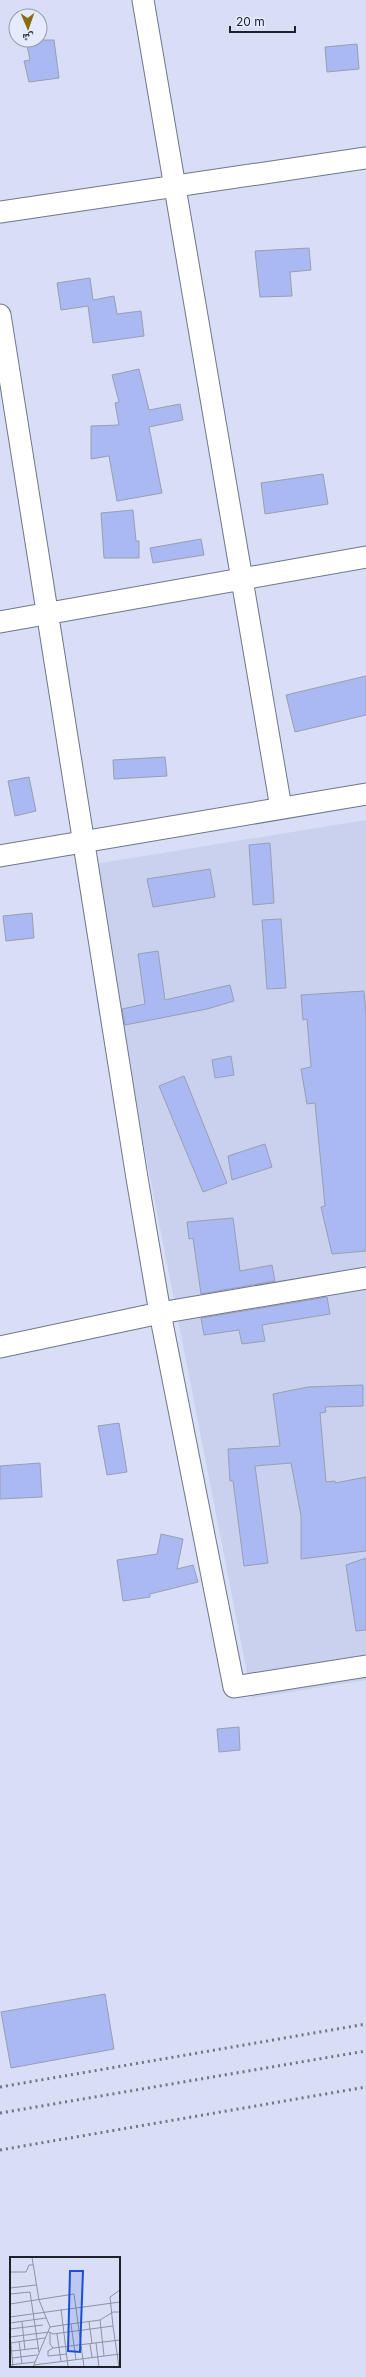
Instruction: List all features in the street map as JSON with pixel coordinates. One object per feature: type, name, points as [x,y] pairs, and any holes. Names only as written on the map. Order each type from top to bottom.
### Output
[{"type":"street","points":[[143,0],[281,808]]},
{"type":"street","points":[[0,212],[366,158]]},
{"type":"street","points":[[0,315],[48,614],[82,841],[160,1313],[234,1687],[366,1666]]},
{"type":"street","points":[[0,622],[366,558]]},
{"type":"street","points":[[0,856],[366,794]]},
{"type":"street","points":[[0,1347],[160,1313],[366,1278]]},
{"type":"shaded area","points":[[366,820],[366,1680],[252,1698],[89,865]]},
{"type":"building","points":[[48,40],[54,40],[59,78],[29,82],[24,61],[30,60],[28,48],[48,48]]},
{"type":"building","points":[[357,44],[359,69],[327,72],[325,47]]},
{"type":"building","points":[[309,248],[311,270],[290,272],[292,296],[260,297],[255,251]]},
{"type":"building","points":[[90,278],[93,300],[114,296],[117,314],[141,311],[144,336],[93,343],[88,306],[61,310],[57,283]]},
{"type":"building","points":[[139,369],[149,410],[180,404],[183,420],[149,427],[162,493],[117,501],[109,456],[91,459],[91,426],[119,425],[115,403],[119,402],[112,375]]},
{"type":"building","points":[[323,474],[328,504],[265,514],[261,483]]},
{"type":"building","points":[[133,510],[136,541],[139,541],[139,558],[104,558],[101,513]]},
{"type":"building","points":[[201,539],[204,555],[153,563],[150,548]]},
{"type":"building","points":[[366,676],[366,715],[295,732],[286,695]]},
{"type":"building","points":[[165,757],[167,776],[114,779],[113,760]]},
{"type":"building","points":[[29,777],[36,811],[15,816],[8,781]]},
{"type":"building","points":[[270,843],[274,903],[253,905],[249,845]]},
{"type":"building","points":[[210,869],[215,897],[153,907],[147,879]]},
{"type":"building","points":[[32,913],[34,938],[6,941],[3,916]]},
{"type":"building","points":[[281,919],[286,988],[267,989],[262,920]]},
{"type":"building","points":[[158,951],[165,1000],[230,985],[234,1001],[207,1009],[125,1025],[122,1009],[145,1004],[138,954]]},
{"type":"building","points":[[364,991],[366,1016],[366,1251],[332,1254],[321,1207],[325,1206],[315,1103],[307,1104],[301,1069],[311,1067],[307,1019],[303,1020],[301,995]]},
{"type":"building","points":[[231,1056],[234,1075],[215,1078],[212,1060]]},
{"type":"building","points":[[184,1076],[227,1183],[203,1192],[159,1086]]},
{"type":"building","points":[[265,1144],[272,1167],[232,1180],[228,1156]]},
{"type":"building","points":[[233,1218],[240,1271],[272,1265],[275,1281],[201,1294],[193,1238],[189,1239],[187,1222]]},
{"type":"building","points":[[327,1297],[330,1314],[262,1325],[265,1341],[242,1344],[239,1330],[204,1335],[201,1318]]},
{"type":"building","points":[[363,1385],[363,1406],[325,1407],[326,1412],[320,1413],[326,1482],[335,1481],[335,1483],[366,1477],[366,1551],[301,1559],[301,1516],[291,1463],[255,1466],[268,1563],[244,1566],[233,1481],[230,1481],[228,1449],[280,1446],[273,1394],[308,1387]]},
{"type":"building","points":[[119,1423],[127,1472],[107,1475],[98,1426]]},
{"type":"building","points":[[40,1463],[42,1497],[0,1499],[0,1466]]},
{"type":"building","points":[[161,1534],[183,1539],[177,1569],[193,1565],[198,1582],[150,1594],[150,1597],[123,1601],[117,1560],[157,1554]]},
{"type":"building","points":[[366,1558],[366,1630],[356,1631],[346,1565]]},
{"type":"building","points":[[239,1727],[240,1750],[219,1752],[217,1729]]},
{"type":"building","points":[[105,1994],[114,2049],[11,2068],[1,2012]]},
{"type":"railway","points":[[0,2087],[366,2024]]},
{"type":"railway","points":[[0,2113],[366,2051]]},
{"type":"railway","points":[[0,2150],[366,2087]]}]
